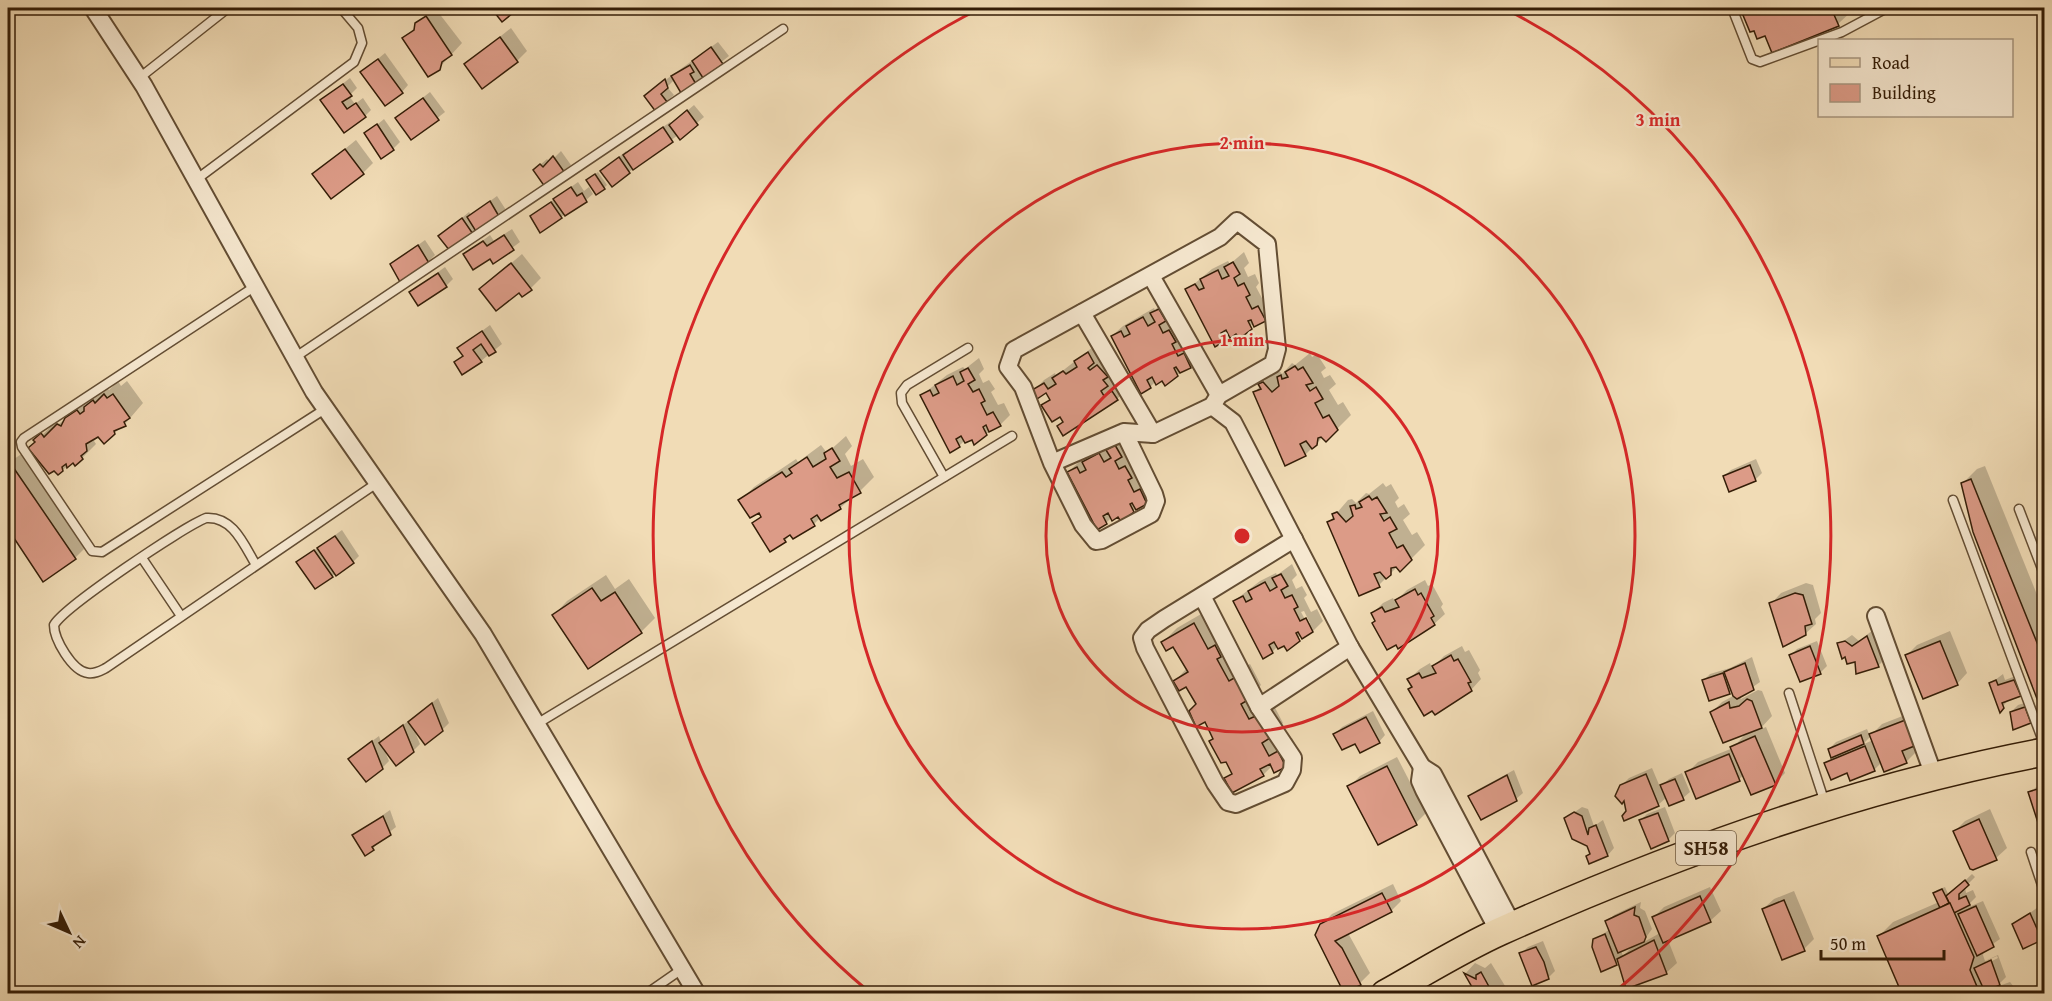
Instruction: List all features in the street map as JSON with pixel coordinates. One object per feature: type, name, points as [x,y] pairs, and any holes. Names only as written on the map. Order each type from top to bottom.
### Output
[{"type":"main road","name":"SH58","points":[[1385,993],[1506,929],[1676,860],[1827,806],[1934,776],[2044,752]]},
{"type":"street","points":[[93,8],[138,79],[294,358],[325,409],[477,625],[697,993]]},
{"type":"street","points":[[1052,463],[1124,432],[1153,434],[1216,400],[1273,364],[1276,356],[1267,244],[1238,221],[1220,237],[1199,246],[1152,276],[1014,350],[1008,367],[1023,387],[1052,463],[1090,537],[1096,541],[1151,514],[1155,508],[1154,494],[1124,432]]},
{"type":"street","points":[[1152,276],[1216,400],[1233,422],[1350,647],[1422,767],[1433,774],[1506,929]]},
{"type":"street","points":[[1082,313],[1153,434]]},
{"type":"street","points":[[1202,596],[1259,707],[1293,758],[1292,770],[1285,783],[1236,804],[1228,802],[1194,742],[1145,648],[1143,638],[1148,630],[1202,596],[1294,539]]},
{"type":"street","points":[[1876,616],[1934,776]]},
{"type":"street","points":[[1259,707],[1350,647]]},
{"type":"lane","points":[[138,79],[228,8]]},
{"type":"lane","points":[[196,180],[354,62],[362,43],[358,28],[341,8]]},
{"type":"lane","points":[[1732,8],[1752,59],[1760,62],[1818,41]]},
{"type":"lane","points":[[1823,39],[1842,32],[1887,8]]},
{"type":"lane","points":[[294,358],[783,29]]},
{"type":"lane","points":[[254,287],[24,438],[21,442],[22,447],[92,551],[102,552],[325,409]]},
{"type":"lane","points":[[944,477],[902,403],[901,393],[907,385],[968,348]]},
{"type":"lane","points":[[535,725],[1012,436]]},
{"type":"lane","points":[[256,565],[228,524],[215,517],[197,521],[58,618],[54,625],[54,634],[77,668],[86,674],[96,673],[181,616],[377,483]]},
{"type":"lane","points":[[1953,500],[2044,744]]},
{"type":"lane","points":[[2019,509],[2044,574]]},
{"type":"lane","points":[[142,558],[181,616]]},
{"type":"lane","points":[[1789,693],[1827,806]]},
{"type":"lane","points":[[2031,852],[2044,891]]},
{"type":"lane","points":[[646,993],[682,969]]},
{"type":"building","points":[[491,8],[509,8],[513,13],[502,22]]},
{"type":"building","points":[[1740,8],[1831,8],[1839,26],[1772,53],[1765,36],[1757,39],[1754,31],[1750,32]]},
{"type":"building","points":[[426,16],[452,55],[442,62],[440,70],[428,77],[402,38],[414,30],[415,23]]},
{"type":"building","points":[[500,37],[518,62],[482,89],[464,64]]},
{"type":"building","points":[[711,47],[723,64],[703,78],[692,61]]},
{"type":"building","points":[[378,59],[403,93],[385,106],[360,72]]},
{"type":"building","points":[[690,65],[694,72],[690,74],[696,84],[681,93],[671,76]]},
{"type":"building","points":[[665,79],[668,88],[661,94],[668,103],[656,112],[644,96]]},
{"type":"building","points":[[343,84],[352,96],[342,102],[347,109],[356,103],[366,117],[344,133],[320,100]]},
{"type":"building","points":[[423,98],[439,120],[411,140],[395,118]]},
{"type":"building","points":[[687,110],[698,125],[680,140],[669,125]]},
{"type":"building","points":[[377,124],[394,150],[381,159],[364,133]]},
{"type":"building","points":[[663,127],[673,142],[633,170],[623,155]]},
{"type":"building","points":[[345,149],[364,174],[331,199],[312,174]]},
{"type":"building","points":[[553,156],[565,173],[545,187],[533,170],[540,164],[543,167]]},
{"type":"building","points":[[619,157],[630,173],[612,187],[600,171]]},
{"type":"building","points":[[595,174],[605,189],[596,195],[586,180]]},
{"type":"building","points":[[571,187],[577,196],[582,193],[587,202],[565,216],[553,199]]},
{"type":"building","points":[[490,201],[500,218],[477,233],[467,217]]},
{"type":"building","points":[[551,202],[562,218],[540,233],[530,216]]},
{"type":"building","points":[[462,218],[473,234],[450,251],[438,236]]},
{"type":"building","points":[[504,235],[514,250],[493,264],[490,259],[473,270],[463,254],[483,241],[487,246]]},
{"type":"building","points":[[418,245],[429,263],[400,282],[390,264]]},
{"type":"building","points":[[1233,262],[1240,274],[1234,278],[1238,286],[1244,283],[1250,295],[1246,297],[1252,309],[1258,306],[1266,321],[1254,327],[1251,320],[1248,321],[1252,329],[1239,339],[1236,334],[1230,338],[1226,330],[1221,333],[1225,341],[1215,347],[1185,289],[1195,284],[1199,290],[1204,288],[1200,279],[1218,270],[1222,279],[1229,276],[1224,267]]},
{"type":"building","points":[[511,263],[532,290],[522,297],[519,293],[496,311],[479,289]]},
{"type":"building","points":[[438,273],[447,287],[418,306],[409,292]]},
{"type":"building","points":[[1159,309],[1166,321],[1159,325],[1163,333],[1169,330],[1176,342],[1172,344],[1178,356],[1184,353],[1191,368],[1180,373],[1176,367],[1174,368],[1178,376],[1165,386],[1162,381],[1156,385],[1152,377],[1147,380],[1151,388],[1141,394],[1111,336],[1121,331],[1124,337],[1130,334],[1126,326],[1143,317],[1148,326],[1155,322],[1150,313]]},
{"type":"building","points":[[482,331],[496,352],[489,356],[481,344],[473,350],[482,362],[462,375],[454,362],[463,356],[457,348]]},
{"type":"building","points":[[1088,352],[1094,363],[1088,368],[1090,370],[1097,365],[1108,377],[1103,380],[1108,386],[1101,391],[1104,396],[1112,391],[1118,400],[1063,436],[1057,426],[1063,422],[1060,417],[1052,422],[1041,405],[1050,400],[1046,393],[1037,399],[1032,390],[1044,383],[1048,389],[1056,384],[1052,378],[1063,371],[1066,374],[1077,367],[1074,361]]},
{"type":"building","points":[[1295,366],[1298,370],[1303,367],[1313,383],[1306,385],[1310,391],[1316,387],[1323,399],[1315,403],[1323,418],[1329,415],[1338,430],[1326,442],[1321,437],[1318,438],[1317,445],[1312,449],[1306,441],[1300,444],[1306,456],[1285,466],[1253,392],[1261,389],[1258,384],[1263,382],[1272,392],[1279,386],[1277,377],[1281,375],[1282,379],[1288,377],[1285,372]]},
{"type":"building","points":[[968,368],[975,380],[968,384],[973,392],[979,389],[985,401],[981,403],[987,415],[993,412],[1001,426],[989,432],[986,425],[983,427],[987,435],[974,445],[972,440],[965,443],[961,436],[956,439],[960,447],[950,453],[920,395],[930,390],[933,396],[939,393],[935,385],[953,376],[957,385],[964,381],[960,372]]},
{"type":"building","points":[[104,394],[107,398],[113,394],[130,418],[124,422],[126,426],[114,431],[115,434],[104,444],[98,437],[86,444],[87,451],[81,456],[83,459],[75,466],[73,463],[67,468],[66,464],[58,475],[54,471],[49,474],[28,448],[35,442],[33,440],[41,433],[44,437],[57,424],[61,426],[65,418],[77,410],[80,414],[84,411],[84,407],[93,400],[95,403]]},
{"type":"building","points":[[1115,445],[1122,457],[1115,461],[1119,469],[1125,466],[1132,478],[1128,480],[1134,492],[1140,489],[1147,504],[1136,510],[1132,503],[1130,504],[1134,512],[1121,522],[1118,517],[1112,521],[1108,513],[1103,516],[1107,524],[1097,530],[1067,472],[1077,467],[1080,473],[1086,470],[1082,462],[1099,453],[1104,462],[1111,458],[1106,450]]},
{"type":"building","points":[[832,448],[840,461],[830,467],[837,478],[849,472],[861,493],[839,505],[841,509],[821,521],[817,515],[811,519],[815,526],[793,539],[790,535],[784,539],[786,542],[770,552],[752,523],[761,517],[759,513],[750,518],[738,500],[782,472],[786,477],[792,473],[789,469],[807,457],[813,467],[826,459],[824,453]]},
{"type":"building","points":[[11,464],[76,559],[43,582],[8,529],[8,466]]},
{"type":"building","points":[[1750,465],[1756,481],[1729,492],[1723,476]]},
{"type":"building","points":[[1971,479],[2044,660],[2044,717],[1973,532],[1961,483]]},
{"type":"building","points":[[1369,496],[1372,500],[1377,497],[1387,513],[1380,514],[1384,521],[1390,517],[1397,529],[1389,533],[1397,548],[1403,545],[1412,560],[1400,572],[1396,567],[1391,568],[1391,575],[1386,579],[1380,572],[1374,574],[1380,587],[1359,596],[1327,522],[1334,519],[1332,514],[1337,512],[1346,522],[1353,516],[1350,506],[1355,505],[1356,509],[1362,507],[1359,502]]},
{"type":"building","points":[[335,536],[354,563],[336,576],[317,548]]},
{"type":"building","points":[[314,550],[333,577],[315,589],[296,562]]},
{"type":"building","points":[[1281,574],[1288,586],[1281,590],[1285,598],[1292,595],[1298,607],[1294,609],[1300,621],[1306,618],[1313,632],[1302,639],[1298,632],[1296,633],[1300,641],[1287,651],[1284,646],[1278,649],[1274,642],[1269,645],[1273,653],[1263,659],[1233,601],[1243,596],[1246,602],[1252,599],[1248,591],[1265,582],[1270,591],[1277,587],[1272,578]]},
{"type":"building","points":[[592,588],[601,601],[615,592],[642,633],[588,669],[552,615]]},
{"type":"building","points":[[1415,589],[1418,595],[1421,593],[1434,616],[1431,618],[1435,625],[1398,649],[1396,645],[1387,650],[1372,623],[1375,621],[1371,613],[1382,607],[1385,612],[1399,607],[1395,600]]},
{"type":"building","points":[[1795,593],[1803,595],[1812,624],[1805,626],[1806,635],[1783,647],[1769,603]]},
{"type":"building","points":[[1194,623],[1208,649],[1215,645],[1221,657],[1217,659],[1229,681],[1236,677],[1248,700],[1241,704],[1249,719],[1258,715],[1270,738],[1262,743],[1269,756],[1278,751],[1286,767],[1274,773],[1270,764],[1260,769],[1264,776],[1232,793],[1224,778],[1232,774],[1226,762],[1221,763],[1209,741],[1213,739],[1205,722],[1196,727],[1189,711],[1196,704],[1186,687],[1179,691],[1173,681],[1188,672],[1173,647],[1166,651],[1161,642]]},
{"type":"building","points":[[1867,636],[1879,667],[1856,674],[1855,662],[1847,664],[1845,657],[1842,659],[1837,643],[1845,641],[1852,646]]},
{"type":"building","points":[[1940,641],[1958,685],[1923,699],[1905,655]]},
{"type":"building","points":[[1810,646],[1821,674],[1800,682],[1789,655]]},
{"type":"building","points":[[1451,655],[1454,661],[1458,659],[1471,682],[1468,683],[1472,691],[1435,715],[1432,711],[1424,716],[1408,689],[1412,687],[1407,679],[1419,673],[1422,678],[1436,673],[1432,666]]},
{"type":"building","points":[[1745,663],[1754,690],[1737,699],[1733,696],[1724,672]]},
{"type":"building","points":[[1723,673],[1730,694],[1709,701],[1702,680]]},
{"type":"building","points":[[1996,680],[1998,685],[2014,680],[2021,696],[2002,703],[2004,708],[2000,713],[1989,683]]},
{"type":"building","points":[[1747,699],[1752,701],[1762,728],[1723,743],[1710,712],[1729,702],[1730,708],[1739,706]]},
{"type":"building","points":[[432,703],[443,731],[425,745],[408,722]]},
{"type":"building","points":[[2025,707],[2031,723],[2013,730],[2010,712]]},
{"type":"building","points":[[1366,717],[1380,743],[1360,753],[1355,744],[1342,750],[1333,734]]},
{"type":"building","points":[[1908,719],[1917,745],[1902,751],[1907,763],[1884,772],[1869,734]]},
{"type":"building","points":[[403,725],[414,752],[396,766],[379,743]]},
{"type":"building","points":[[1861,735],[1864,744],[1831,758],[1828,749]]},
{"type":"building","points":[[1755,736],[1776,785],[1751,795],[1730,747]]},
{"type":"building","points":[[372,741],[383,769],[366,782],[348,759]]},
{"type":"building","points":[[1865,746],[1875,771],[1850,781],[1847,773],[1831,780],[1824,763]]},
{"type":"building","points":[[1729,754],[1740,781],[1696,799],[1685,772]]},
{"type":"building","points":[[1387,766],[1417,825],[1378,845],[1347,786]]},
{"type":"building","points":[[1646,774],[1659,806],[1624,821],[1622,816],[1626,811],[1624,801],[1622,804],[1615,796],[1620,785]]},
{"type":"building","points":[[1507,775],[1517,801],[1481,820],[1468,796]]},
{"type":"building","points":[[1675,779],[1684,800],[1669,806],[1660,785]]},
{"type":"building","points":[[2044,787],[2044,831],[2041,832],[2028,792]]},
{"type":"building","points":[[1574,812],[1582,816],[1588,835],[1589,828],[1596,825],[1608,856],[1589,864],[1586,856],[1590,854],[1587,846],[1572,839],[1564,818]]},
{"type":"building","points":[[1658,813],[1669,841],[1651,849],[1639,820]]},
{"type":"building","points":[[383,816],[391,835],[372,847],[374,850],[365,856],[352,835]]},
{"type":"building","points":[[1979,819],[1997,860],[1973,870],[1970,869],[1953,831]]},
{"type":"building","points":[[1965,880],[1969,885],[1959,894],[1959,899],[1966,896],[1970,905],[1954,913],[1946,896]]},
{"type":"building","points":[[1942,889],[1949,903],[1940,908],[1933,893]]},
{"type":"building","points":[[1382,893],[1392,912],[1335,941],[1342,948],[1361,985],[1344,993],[1315,935],[1320,924]]},
{"type":"building","points":[[1700,896],[1711,922],[1663,943],[1652,917]]},
{"type":"building","points":[[1784,900],[1805,951],[1782,960],[1762,909]]},
{"type":"building","points":[[1950,903],[1974,957],[1970,970],[1978,989],[1968,994],[1902,994],[1877,936]]},
{"type":"building","points":[[1976,906],[1994,947],[1977,956],[1958,914]]},
{"type":"building","points":[[1635,907],[1634,915],[1639,917],[1646,937],[1644,942],[1618,953],[1605,921]]},
{"type":"building","points":[[2030,913],[2042,940],[2023,949],[2012,924]]},
{"type":"building","points":[[1605,934],[1617,965],[1601,972],[1592,947],[1593,939]]},
{"type":"building","points":[[1654,940],[1667,974],[1626,989],[1617,959]]},
{"type":"building","points":[[1536,947],[1549,979],[1532,986],[1519,953]]},
{"type":"building","points":[[1991,960],[2000,985],[1985,992],[1974,968]]},
{"type":"building","points":[[1481,972],[1493,994],[1476,994],[1464,973],[1476,979],[1476,975]]},
{"type":"building","points":[[2044,984],[2044,994],[2026,994],[2026,993]]}]
